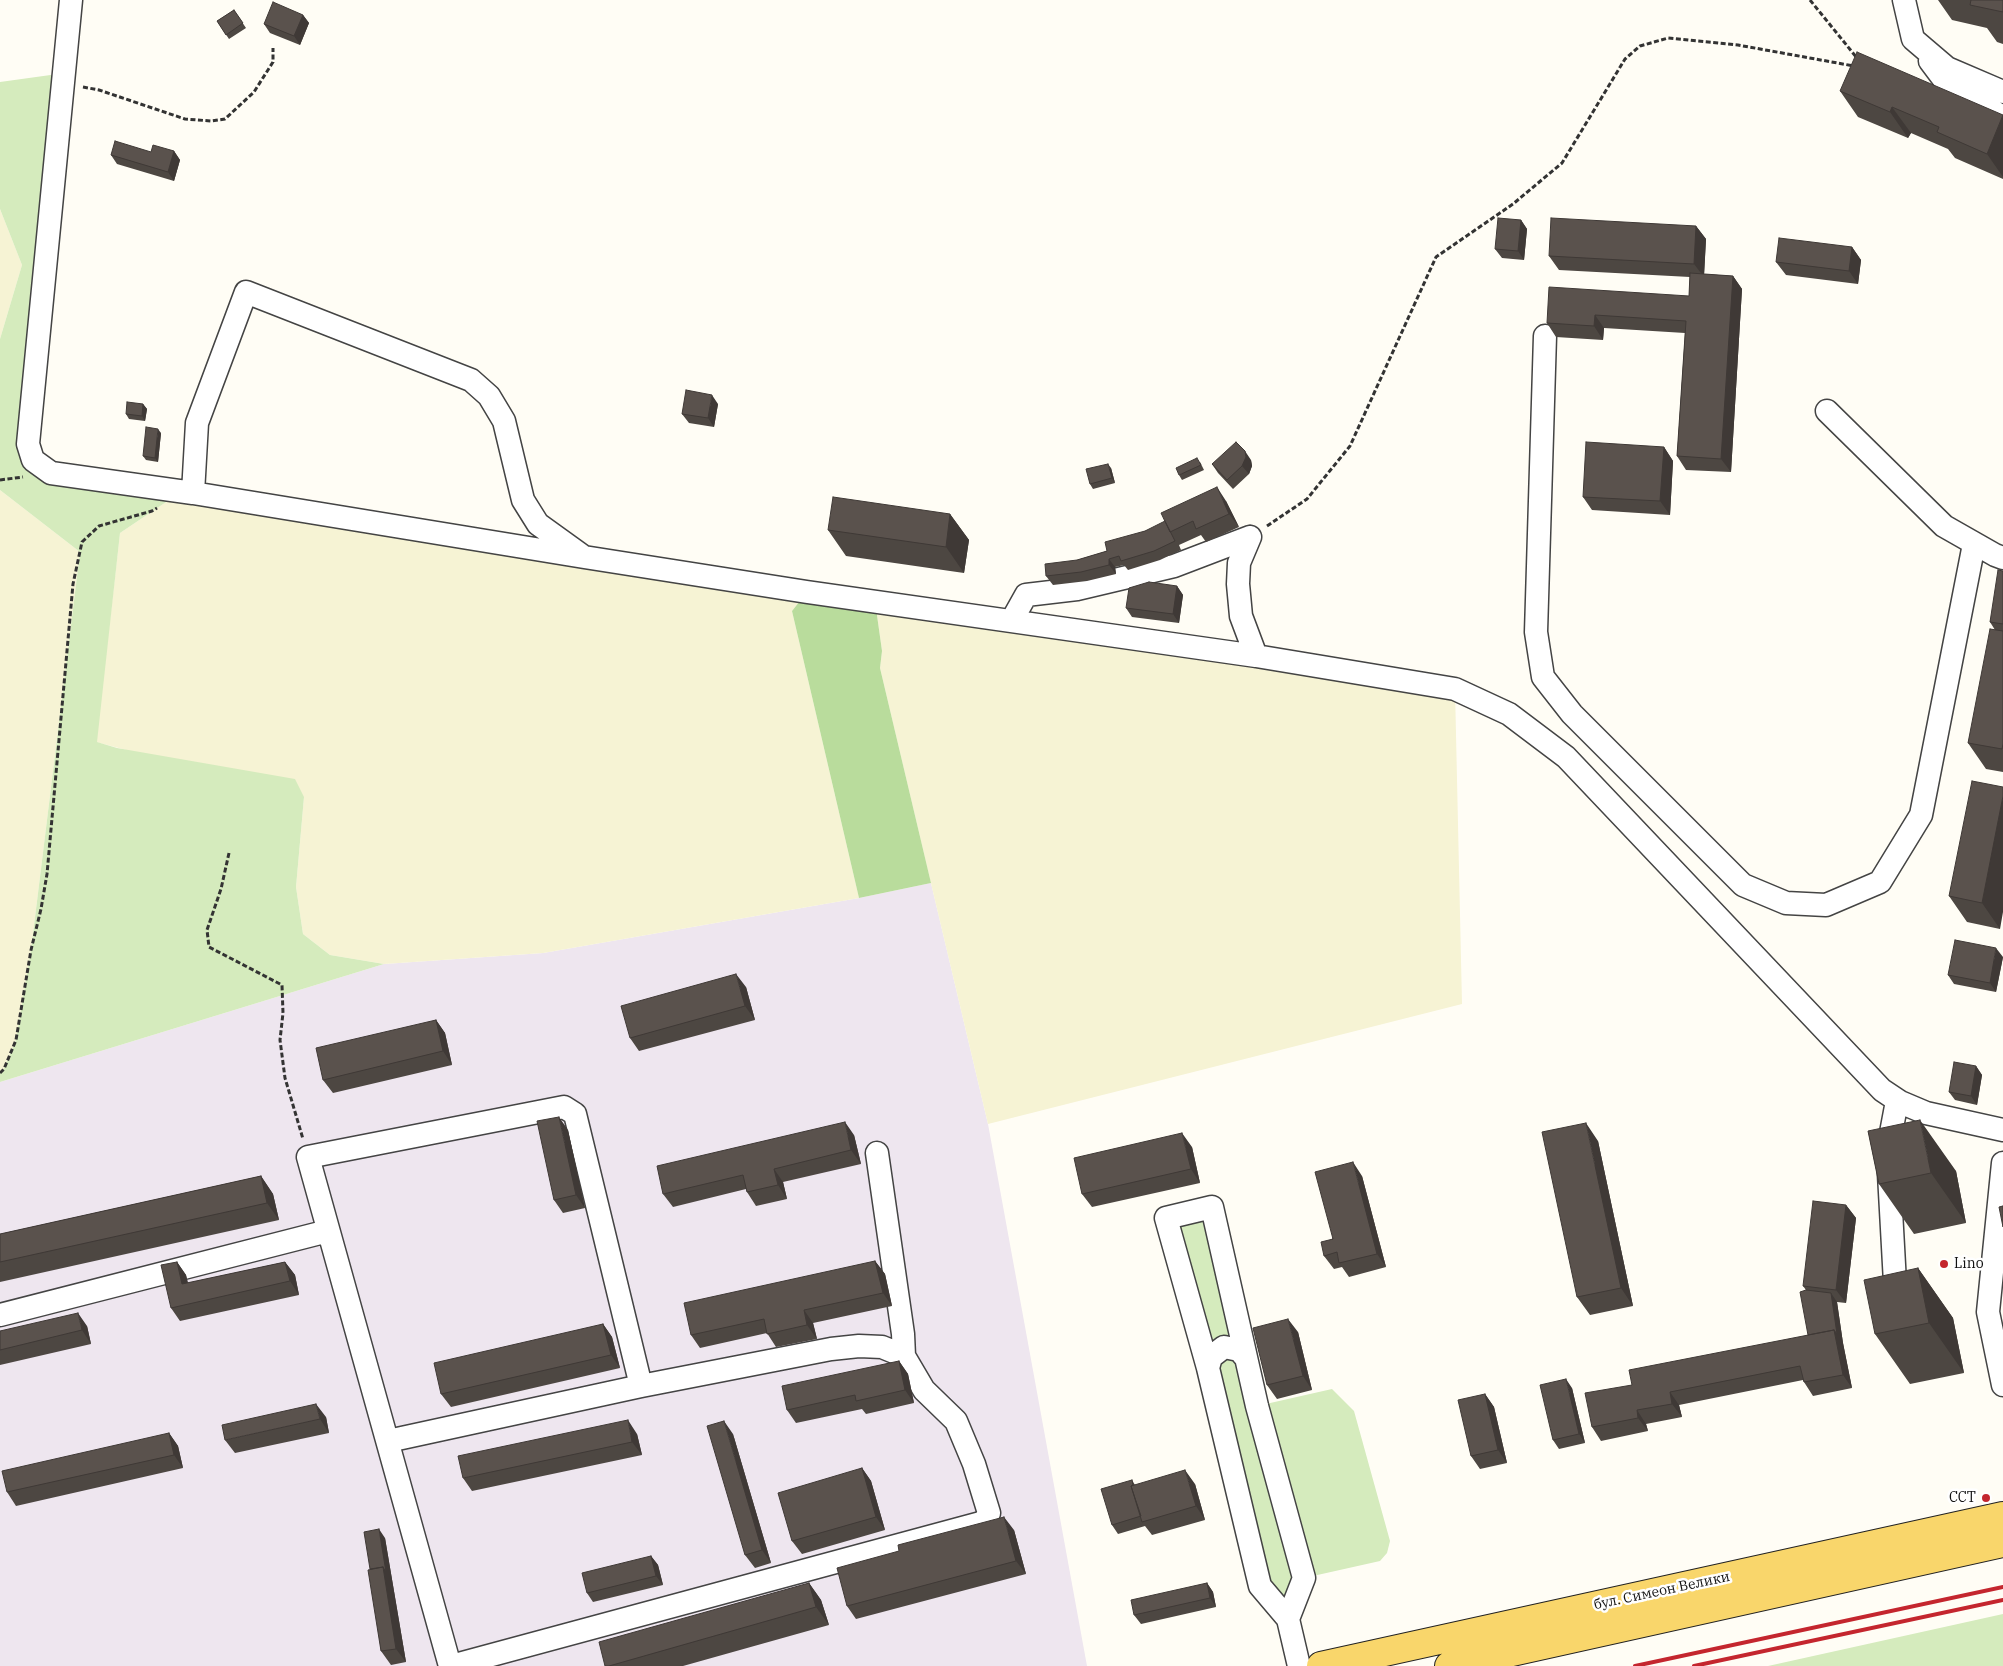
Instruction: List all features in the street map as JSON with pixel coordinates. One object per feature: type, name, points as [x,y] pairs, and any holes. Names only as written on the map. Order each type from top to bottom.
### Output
[{"type":"main road","name":"бул. Симеон Велики","points":[[1321,1666],[2003,1516]]},
{"type":"main road","name":"бул. Симеон Велики","points":[[1449,1666],[2003,1544]]},
{"type":"street","points":[[71,0],[28,444],[33,460],[51,473],[187,492],[807,592],[1256,656],[1455,689],[1509,714],[1566,757],[1875,1083],[1897,1100],[1926,1113],[2003,1130]]},
{"type":"street","points":[[1904,0],[1913,39],[1948,86],[2003,117]]},
{"type":"street","points":[[1913,39],[1947,68],[2003,92]]},
{"type":"street","points":[[187,492],[197,423],[246,292],[471,380],[489,396],[504,421],[523,500],[538,524],[584,557]]},
{"type":"street","points":[[1545,336],[1536,632],[1543,677],[1572,714],[1743,885],[1786,903],[1826,905],[1880,882],[1921,815],[1974,544]]},
{"type":"street","points":[[1827,411],[1944,526],[1994,556],[2003,558]]},
{"type":"street","points":[[1012,620],[1026,595],[1077,589],[1174,566],[1250,537]]},
{"type":"street","points":[[1250,537],[1239,563],[1238,584],[1241,616],[1256,656]]},
{"type":"street","points":[[1895,1283],[1888,1156],[1897,1100]]},
{"type":"street","points":[[641,1386],[575,1114],[564,1107],[308,1157],[450,1666],[984,1522],[989,1513],[974,1464],[956,1421],[924,1390],[904,1356],[903,1334],[877,1153]]},
{"type":"street","points":[[2003,1163],[1995,1311],[2003,1386]]},
{"type":"street","points":[[1288,1619],[1304,1578],[1257,1406],[1212,1208],[1166,1218],[1208,1368],[1260,1586],[1288,1619],[1299,1666]]},
{"type":"street","points":[[0,1315],[328,1231]]},
{"type":"street","points":[[388,1441],[641,1386],[831,1349],[859,1346],[882,1347],[904,1356]]},
{"type":"street","points":[[1208,1368],[1211,1357],[1215,1352],[1224,1348],[1239,1350],[1246,1358]]},
{"type":"path","points":[[1810,0],[1859,60]]},
{"type":"path","points":[[1250,537],[1308,499],[1350,446],[1436,257],[1513,204],[1562,163],[1625,59],[1640,46],[1668,38],[1738,45],[1856,66]]},
{"type":"path","points":[[64,86],[99,90],[185,119],[211,121],[225,119],[254,92],[273,62],[273,48]]},
{"type":"path","points":[[0,1073],[4,1069],[16,1040],[31,950],[47,874],[73,584],[82,542],[99,526],[152,511],[187,492]]},
{"type":"path","points":[[229,853],[221,890],[207,930],[209,946],[282,986],[280,1040],[285,1078],[308,1157]]},
{"type":"shaded area","points":[[0,209],[22,265],[0,339]]},
{"type":"shaded area","points":[[0,490],[80,552],[31,950],[16,1040],[4,1069],[0,1073]]},
{"type":"shaded area","points":[[181,492],[807,592],[792,611],[859,898],[543,953],[384,964],[330,955],[303,934],[296,887],[304,797],[96,742],[120,533]]},
{"type":"shaded area","points":[[875,601],[1455,689],[1462,1004],[988,1124],[880,668],[882,651]]},
{"type":"shaded area","points":[[931,883],[988,1124],[1087,1666],[0,1666],[0,1082],[384,964],[543,953],[859,898]]},
{"type":"green space","points":[[65,73],[33,460],[181,492],[120,533],[97,742],[117,748],[295,779],[304,797],[296,887],[303,934],[330,955],[384,964],[0,1082],[0,1073],[4,1069],[16,1040],[31,950],[80,552],[0,490],[0,339],[22,265],[0,209],[0,82]]},
{"type":"green space","points":[[807,592],[875,601],[882,651],[880,668],[931,883],[859,898],[792,611]]},
{"type":"green space","points":[[1212,1207],[1257,1406],[1332,1389],[1354,1411],[1390,1541],[1387,1553],[1380,1561],[1304,1578],[1288,1619],[1260,1586],[1166,1218]]},
{"type":"green space","points":[[2003,1614],[2003,1666],[1768,1666]]},
{"type":"building","points":[[1971,0],[2003,0],[2003,12],[1970,5]]},
{"type":"building","points":[[273,2],[303,15],[294,36],[264,24]]},
{"type":"building","points":[[234,10],[243,23],[226,35],[217,21]]},
{"type":"building","points":[[1857,52],[2003,115],[1987,154],[1937,132],[1939,127],[1892,107],[1890,112],[1840,91]]},
{"type":"building","points":[[115,141],[151,152],[153,145],[174,151],[168,172],[111,155]]},
{"type":"building","points":[[1498,218],[1521,220],[1518,251],[1495,249]]},
{"type":"building","points":[[1551,218],[1696,226],[1694,264],[1549,256]]},
{"type":"building","points":[[1779,238],[1852,247],[1849,271],[1776,262]]},
{"type":"building","points":[[1690,273],[1733,276],[1721,459],[1677,456],[1686,321],[1595,315],[1594,326],[1547,323],[1549,287],[1689,296]]},
{"type":"building","points":[[686,390],[712,395],[708,418],[682,414]]},
{"type":"building","points":[[127,402],[143,404],[142,416],[126,414]]},
{"type":"building","points":[[146,427],[158,429],[155,458],[143,456]]},
{"type":"building","points":[[1236,442],[1245,451],[1246,457],[1242,466],[1227,480],[1212,464]]},
{"type":"building","points":[[1586,442],[1664,447],[1660,501],[1583,497]]},
{"type":"building","points":[[1197,458],[1201,465],[1179,475],[1176,468]]},
{"type":"building","points":[[1108,464],[1112,478],[1090,484],[1086,469]]},
{"type":"building","points":[[1217,487],[1229,514],[1196,529],[1193,521],[1170,532],[1161,513]]},
{"type":"building","points":[[833,497],[950,514],[946,547],[828,530]]},
{"type":"building","points":[[1165,521],[1175,541],[1154,551],[1121,561],[1119,556],[1109,559],[1109,565],[1081,572],[1046,576],[1045,564],[1077,560],[1107,551],[1105,542],[1145,531]]},
{"type":"building","points":[[1998,570],[2003,571],[2003,624],[1990,622]]},
{"type":"building","points":[[1149,582],[1177,586],[1173,614],[1126,608],[1129,588]]},
{"type":"building","points":[[1990,629],[2003,631],[2002,749],[1968,743]]},
{"type":"building","points":[[1972,781],[2003,787],[2003,796],[1982,903],[1949,896]]},
{"type":"building","points":[[1955,940],[1996,948],[1990,983],[1948,975]]},
{"type":"building","points":[[736,974],[745,1006],[630,1038],[621,1006]]},
{"type":"building","points":[[436,1020],[443,1051],[323,1080],[316,1048]]},
{"type":"building","points":[[1954,1062],[1976,1066],[1971,1096],[1949,1092]]},
{"type":"building","points":[[559,1117],[576,1195],[554,1200],[537,1121]]},
{"type":"building","points":[[1920,1120],[1931,1173],[1879,1184],[1868,1131]]},
{"type":"building","points":[[845,1122],[851,1150],[774,1169],[778,1185],[747,1192],[743,1175],[663,1194],[657,1166]]},
{"type":"building","points":[[1586,1123],[1621,1288],[1577,1297],[1542,1132]]},
{"type":"building","points":[[1182,1133],[1191,1169],[1082,1194],[1074,1158]]},
{"type":"building","points":[[1353,1162],[1377,1254],[1339,1263],[1337,1252],[1324,1256],[1321,1242],[1333,1239],[1315,1172]]},
{"type":"building","points":[[261,1176],[267,1203],[0,1262],[0,1234]]},
{"type":"building","points":[[1813,1201],[1846,1205],[1836,1290],[1803,1286]]},
{"type":"building","points":[[2003,1206],[2003,1227],[1999,1207]]},
{"type":"building","points":[[875,1261],[883,1293],[804,1310],[807,1325],[767,1334],[764,1319],[691,1335],[684,1303]]},
{"type":"building","points":[[177,1262],[182,1284],[285,1262],[290,1281],[171,1308],[161,1265]]},
{"type":"building","points":[[1918,1268],[1929,1323],[1875,1334],[1864,1280]]},
{"type":"building","points":[[1806,1290],[1831,1293],[1837,1334],[1834,1330],[1808,1335],[1800,1292]]},
{"type":"building","points":[[78,1313],[82,1330],[0,1350],[0,1331]]},
{"type":"building","points":[[1288,1319],[1303,1376],[1267,1385],[1253,1328]]},
{"type":"building","points":[[603,1324],[611,1355],[441,1394],[434,1363]]},
{"type":"building","points":[[1834,1330],[1843,1375],[1804,1382],[1800,1366],[1670,1392],[1672,1404],[1637,1410],[1638,1418],[1592,1427],[1585,1393],[1632,1385],[1629,1370]]},
{"type":"building","points":[[899,1361],[905,1390],[856,1401],[855,1395],[787,1410],[782,1386]]},
{"type":"building","points":[[1566,1379],[1579,1434],[1553,1440],[1540,1385]]},
{"type":"building","points":[[1485,1394],[1498,1450],[1471,1456],[1458,1400]]},
{"type":"building","points":[[316,1404],[320,1419],[225,1440],[222,1425]]},
{"type":"building","points":[[628,1420],[632,1442],[463,1478],[458,1456]]},
{"type":"building","points":[[724,1421],[762,1550],[745,1555],[707,1426]]},
{"type":"building","points":[[169,1433],[174,1455],[7,1492],[2,1471]]},
{"type":"building","points":[[862,1468],[876,1517],[792,1541],[778,1493]]},
{"type":"building","points":[[1185,1470],[1196,1506],[1142,1522],[1131,1486]]},
{"type":"building","points":[[1132,1480],[1133,1485],[1131,1486],[1141,1516],[1112,1525],[1101,1489]]},
{"type":"building","points":[[1004,1517],[1016,1561],[847,1606],[837,1568],[899,1551],[898,1545]]},
{"type":"building","points":[[379,1529],[386,1572],[383,1567],[370,1569],[364,1532]]},
{"type":"building","points":[[651,1556],[656,1576],[587,1593],[582,1573]]},
{"type":"building","points":[[383,1567],[396,1649],[381,1651],[368,1570]]},
{"type":"building","points":[[809,1583],[816,1607],[605,1666],[599,1642]]},
{"type":"building","points":[[1207,1583],[1210,1598],[1134,1615],[1131,1600]]},
{"type":"railway","points":[[1635,1666],[2003,1587]]},
{"type":"railway","points":[[1694,1666],[2003,1600]]},
{"type":"place","name":"Lino","points":[[1944,1264]]},
{"type":"place","name":"ССТ","points":[[1986,1498]]}]
